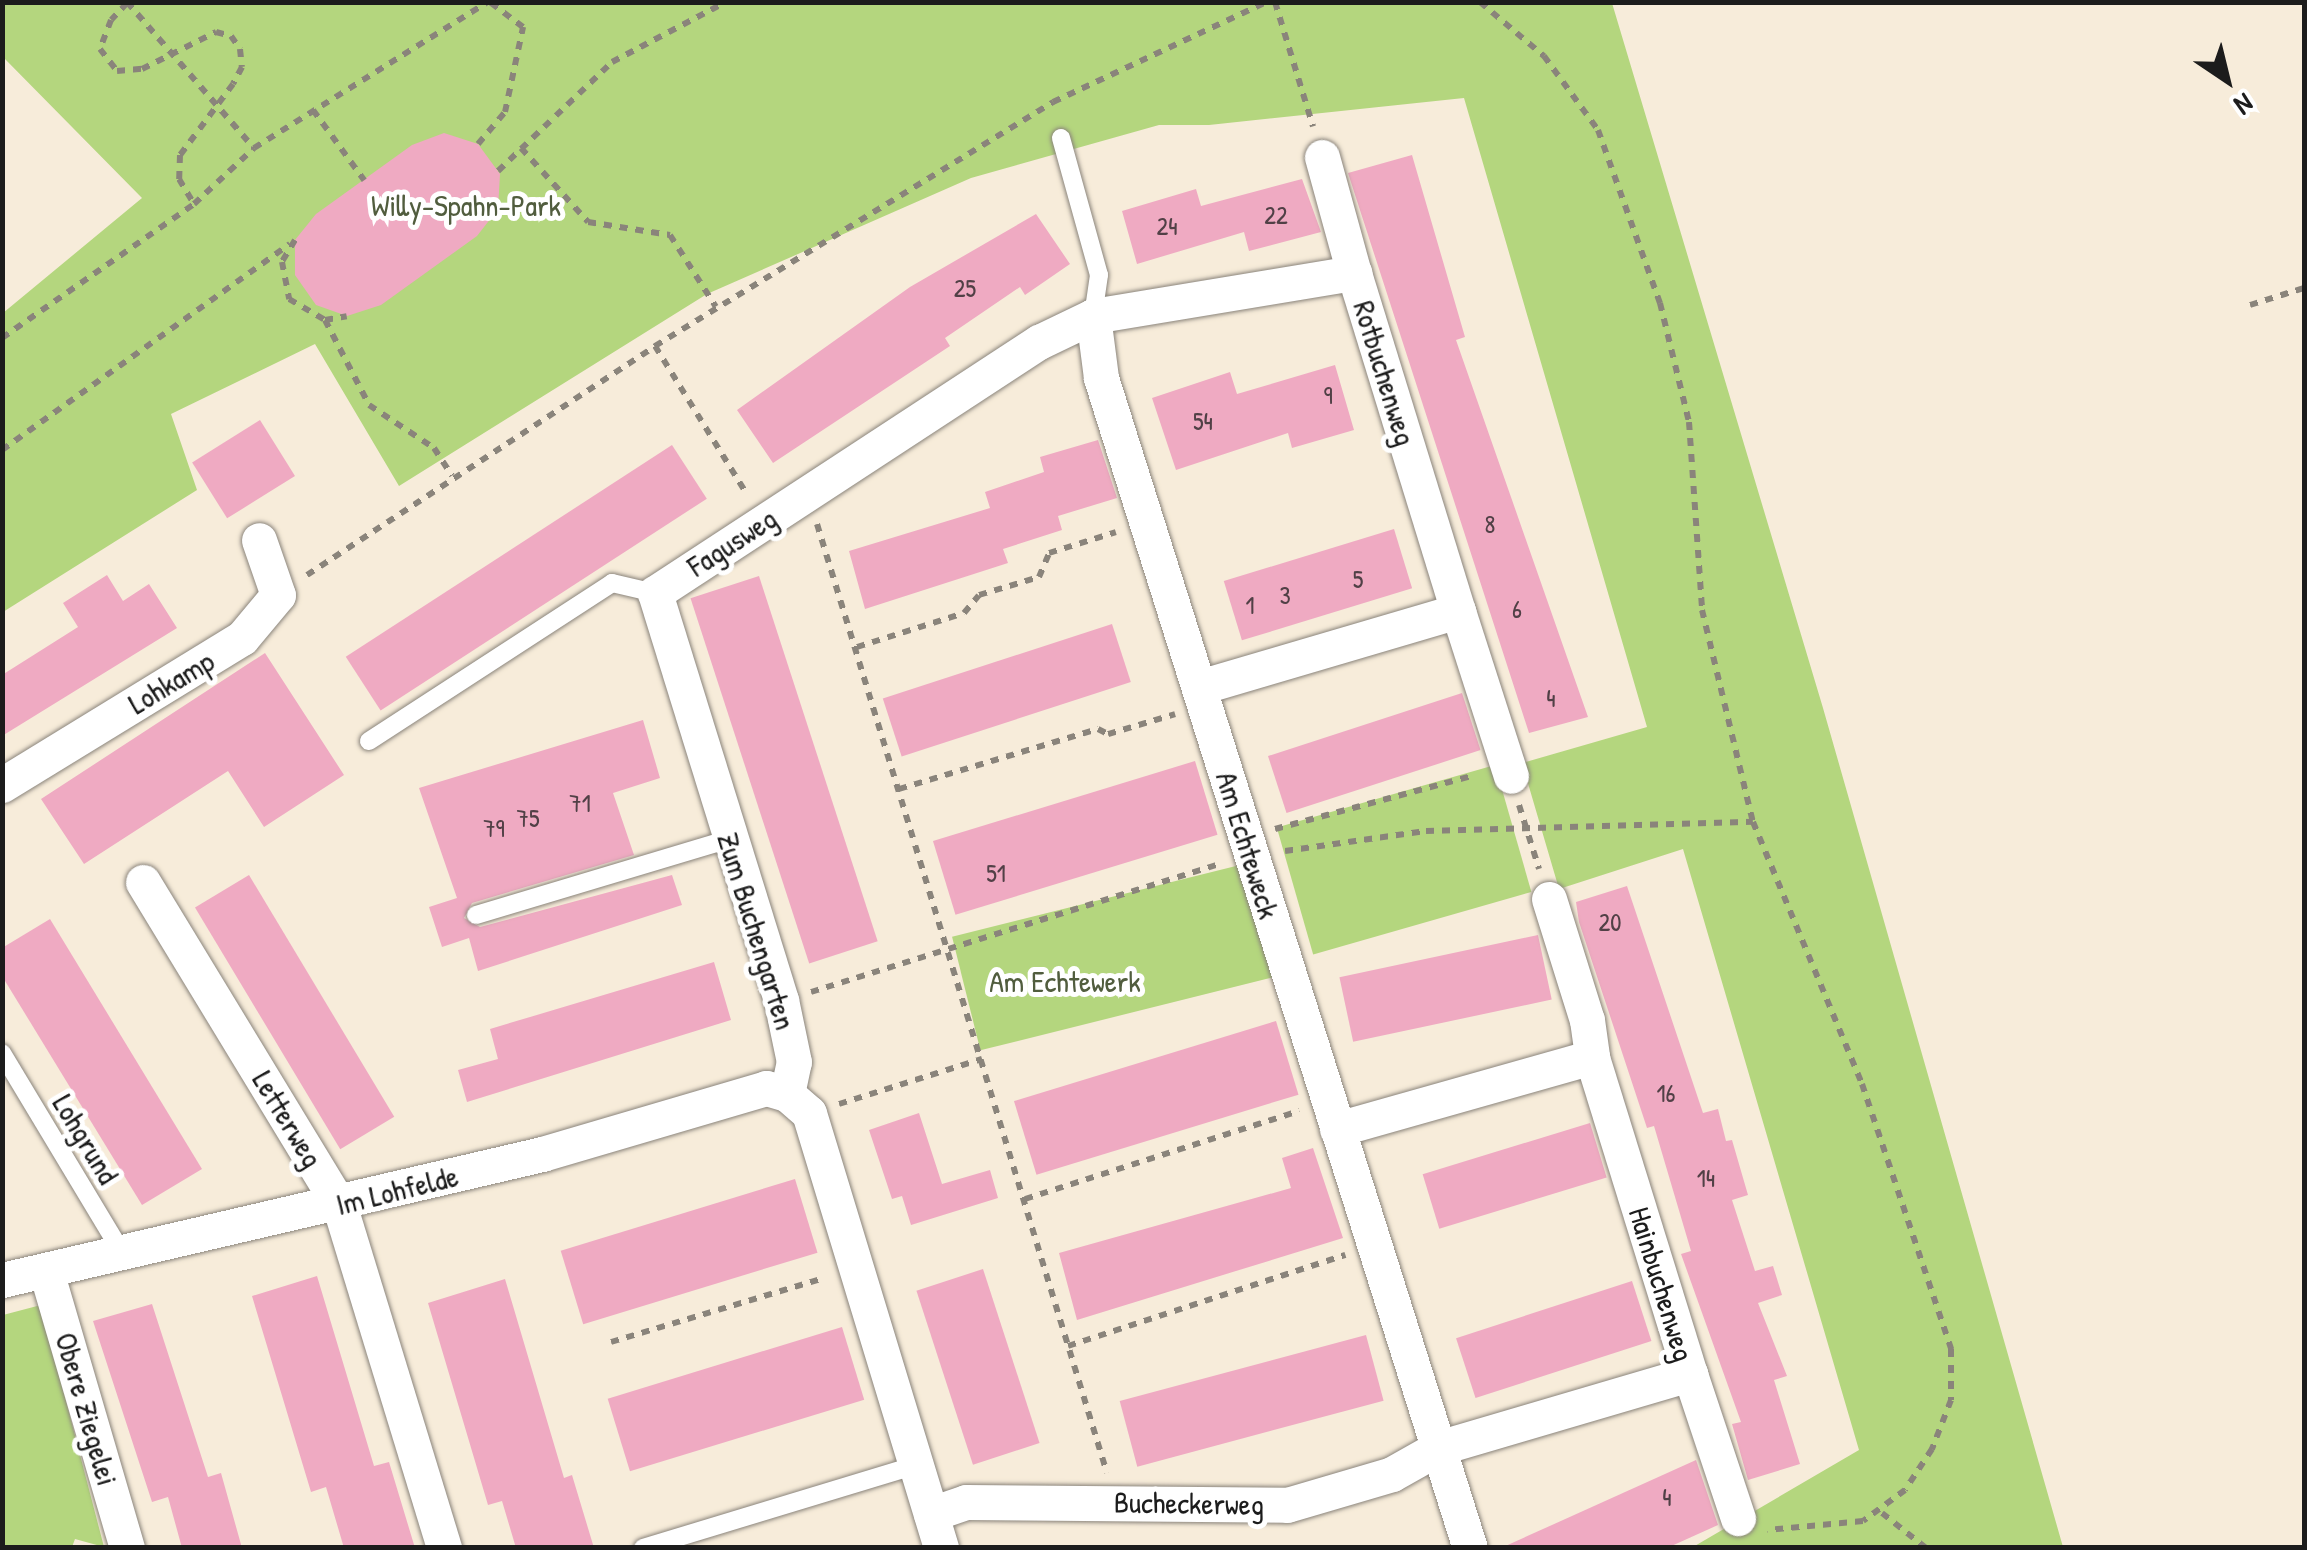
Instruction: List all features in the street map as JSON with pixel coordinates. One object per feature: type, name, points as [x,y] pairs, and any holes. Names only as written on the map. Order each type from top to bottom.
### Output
[{"type":"street","points":[[1322,157],[1354,274]]},
{"type":"street","name":"Rotbuchenweg","points":[[1093,316],[1354,274],[1509,770]]},
{"type":"street","name":"Fagusweg","points":[[655,593],[1038,342],[1093,316]]},
{"type":"street","name":"Am Echteweck","points":[[1093,316],[1094,352],[1146,523],[1470,1548]]},
{"type":"street","points":[[259,540],[278,595]]},
{"type":"street","name":"Zum Buchengarten","points":[[655,593],[781,1000],[798,1104],[855,1269],[941,1548]]},
{"type":"street","name":"Lohkamp","points":[[2,785],[242,638],[278,595]]},
{"type":"street","points":[[1202,696],[1458,611]]},
{"type":"street","name":"Letterweg","points":[[143,882],[340,1204],[444,1548]]},
{"type":"street","name":"Hainbuchenweg","points":[[1438,1448],[1690,1374],[1592,1056],[1587,1020],[1549,898]]},
{"type":"street","points":[[1333,1115],[1592,1056]]},
{"type":"street","name":"Im Lohfelde","points":[[2,1280],[542,1154],[766,1088],[798,1104]]},
{"type":"street","name":"Obere Ziegelei","points":[[46,1271],[127,1548]]},
{"type":"street","points":[[1690,1374],[1751,1524]]},
{"type":"street","name":"Bucheckerweg","points":[[931,1514],[966,1502],[1287,1505],[1392,1474],[1438,1448]]},
{"type":"lane","name":"Am Echteweck","points":[[1060,138],[1099,275],[1093,316]]},
{"type":"lane","name":"Fagusweg","points":[[369,742],[612,583],[655,593]]},
{"type":"lane","points":[[476,915],[729,839]]},
{"type":"lane","name":"Lohgrund","points":[[2,1052],[123,1254]]},
{"type":"lane","points":[[643,1548],[916,1466]]},
{"type":"path","points":[[2,338],[194,204],[254,148],[316,114],[489,2],[523,26],[505,112],[478,144]]},
{"type":"path","points":[[498,171],[612,62],[726,2]]},
{"type":"path","points":[[278,595],[452,476],[654,346],[1053,102],[1266,2]]},
{"type":"path","points":[[1275,2],[1322,157]]},
{"type":"path","points":[[1480,2],[1544,56],[1598,130],[1660,303],[1689,422],[1702,610],[1753,822],[1862,1084],[1951,1349],[1951,1400],[1932,1449],[1882,1513],[1863,1521],[1751,1524]]},
{"type":"path","points":[[194,204],[179,179],[180,155],[214,105],[242,67],[231,36],[216,32],[169,54],[142,68],[116,72],[107,63],[103,38],[127,3],[169,54],[214,105],[254,148]]},
{"type":"path","points":[[316,114],[364,180]]},
{"type":"path","points":[[520,148],[588,222],[670,234],[716,307]]},
{"type":"path","points":[[2,450],[292,242],[282,282],[289,299],[325,320],[369,405],[434,448],[452,476]]},
{"type":"path","points":[[2250,305],[2304,288]]},
{"type":"path","points":[[325,320],[346,316]]},
{"type":"path","points":[[654,346],[763,521]]},
{"type":"path","points":[[808,494],[1114,1502]]},
{"type":"path","points":[[856,648],[964,613],[979,595],[1040,577],[1049,553],[1146,523]]},
{"type":"path","points":[[899,789],[1098,729],[1108,734],[1202,696]]},
{"type":"path","points":[[781,1000],[947,950],[1247,846],[1509,770],[1549,898]]},
{"type":"path","points":[[1247,846],[1525,826],[1753,822]]},
{"type":"path","points":[[798,1104],[982,1059]]},
{"type":"path","points":[[1025,1199],[1333,1115]]},
{"type":"path","points":[[1068,1346],[1375,1246]]},
{"type":"path","points":[[611,1342],[855,1269]]},
{"type":"path","points":[[1882,1513],[1926,1548]]},
{"type":"green space","name":"Willy-Spahn-Park","points":[[3,3],[1612,3],[1823,708],[2063,1547],[1693,1547],[1859,1450],[1683,849],[1559,889],[1522,763],[1647,727],[1464,98],[1209,125],[1159,125],[971,178],[707,294],[399,486],[315,344],[171,414],[197,490],[3,612],[3,313],[142,198],[3,57]]},
{"type":"green space","points":[[1495,765],[1531,892],[1313,954],[1277,828]]},
{"type":"green space","name":"Am Echtewerk","points":[[1248,863],[1276,977],[980,1050],[952,937]]},
{"type":"green space","points":[[41,1305],[104,1547],[75,1539],[72,1547],[3,1548],[3,1315]]},
{"type":"building","points":[[444,133],[478,144],[500,174],[498,209],[477,236],[381,305],[347,316],[316,305],[295,275],[295,240],[316,214],[412,145]]},
{"type":"building","points":[[1412,155],[1465,337],[1456,340],[1588,717],[1529,733],[1348,173]]},
{"type":"building","points":[[1302,179],[1321,232],[1249,251],[1244,232],[1137,264],[1122,211],[1196,189],[1201,206]]},
{"type":"building","points":[[1036,214],[1070,264],[1025,295],[1020,287],[945,338],[950,346],[773,463],[737,410],[910,287]]},
{"type":"building","points":[[1335,365],[1354,430],[1292,448],[1288,433],[1176,470],[1152,398],[1230,372],[1237,394]]},
{"type":"building","points":[[260,420],[295,476],[227,518],[192,462]]},
{"type":"building","points":[[1098,440],[1117,498],[1058,516],[1062,530],[1003,549],[1008,563],[865,609],[849,551],[990,508],[985,492],[1044,472],[1040,457]]},
{"type":"building","points":[[672,445],[707,499],[381,711],[346,657]]},
{"type":"building","points":[[1394,529],[1412,588],[1242,640],[1224,581]]},
{"type":"building","points":[[107,575],[123,601],[149,584],[177,628],[2,736],[2,675],[78,627],[63,603]]},
{"type":"building","points":[[759,576],[878,941],[809,963],[691,598]]},
{"type":"building","points":[[1112,624],[1131,682],[902,756],[883,698]]},
{"type":"building","points":[[265,653],[344,775],[264,827],[228,771],[84,864],[41,799]]},
{"type":"building","points":[[1462,693],[1481,750],[1287,813],[1268,756]]},
{"type":"building","points":[[643,720],[660,778],[613,793],[634,855],[472,903],[464,918],[480,927],[672,875],[682,905],[478,971],[469,938],[442,947],[429,907],[457,898],[419,788]]},
{"type":"building","points":[[1195,761],[1218,835],[955,915],[933,841]]},
{"type":"building","points":[[249,875],[394,1117],[340,1149],[195,907]]},
{"type":"building","points":[[1627,886],[1703,1113],[1718,1109],[1726,1141],[1732,1140],[1748,1195],[1732,1200],[1755,1271],[1773,1266],[1782,1295],[1758,1303],[1787,1376],[1774,1380],[1800,1464],[1748,1480],[1732,1424],[1741,1422],[1681,1254],[1691,1251],[1654,1126],[1647,1128],[1579,922],[1576,902]]},
{"type":"building","points":[[50,919],[202,1169],[142,1205],[2,976],[2,948]]},
{"type":"building","points":[[1538,935],[1552,1000],[1353,1042],[1339,977]]},
{"type":"building","points":[[714,962],[731,1020],[467,1102],[458,1070],[498,1059],[490,1029]]},
{"type":"building","points":[[1276,1021],[1299,1095],[1036,1175],[1014,1101]]},
{"type":"building","points":[[919,1113],[942,1184],[990,1170],[998,1198],[911,1225],[902,1196],[892,1199],[869,1130]]},
{"type":"building","points":[[1590,1123],[1607,1178],[1439,1229],[1423,1174]]},
{"type":"building","points":[[1313,1148],[1343,1238],[1077,1320],[1059,1253],[1291,1188],[1282,1158]]},
{"type":"building","points":[[795,1179],[818,1253],[583,1324],[561,1251]]},
{"type":"building","points":[[983,1269],[1040,1443],[973,1465],[916,1291]]},
{"type":"building","points":[[317,1276],[374,1466],[389,1462],[415,1548],[344,1548],[326,1487],[311,1492],[252,1296]]},
{"type":"building","points":[[505,1279],[564,1478],[572,1475],[594,1548],[516,1548],[502,1501],[488,1505],[428,1303]]},
{"type":"building","points":[[1632,1281],[1651,1341],[1476,1398],[1456,1338]]},
{"type":"building","points":[[152,1304],[208,1477],[221,1473],[242,1548],[182,1548],[168,1497],[152,1502],[93,1321]]},
{"type":"building","points":[[842,1327],[864,1400],[630,1471],[608,1399]]},
{"type":"building","points":[[1366,1335],[1384,1401],[1137,1467],[1120,1401]]},
{"type":"building","points":[[1696,1460],[1718,1525],[1667,1548],[1501,1548]]}]
